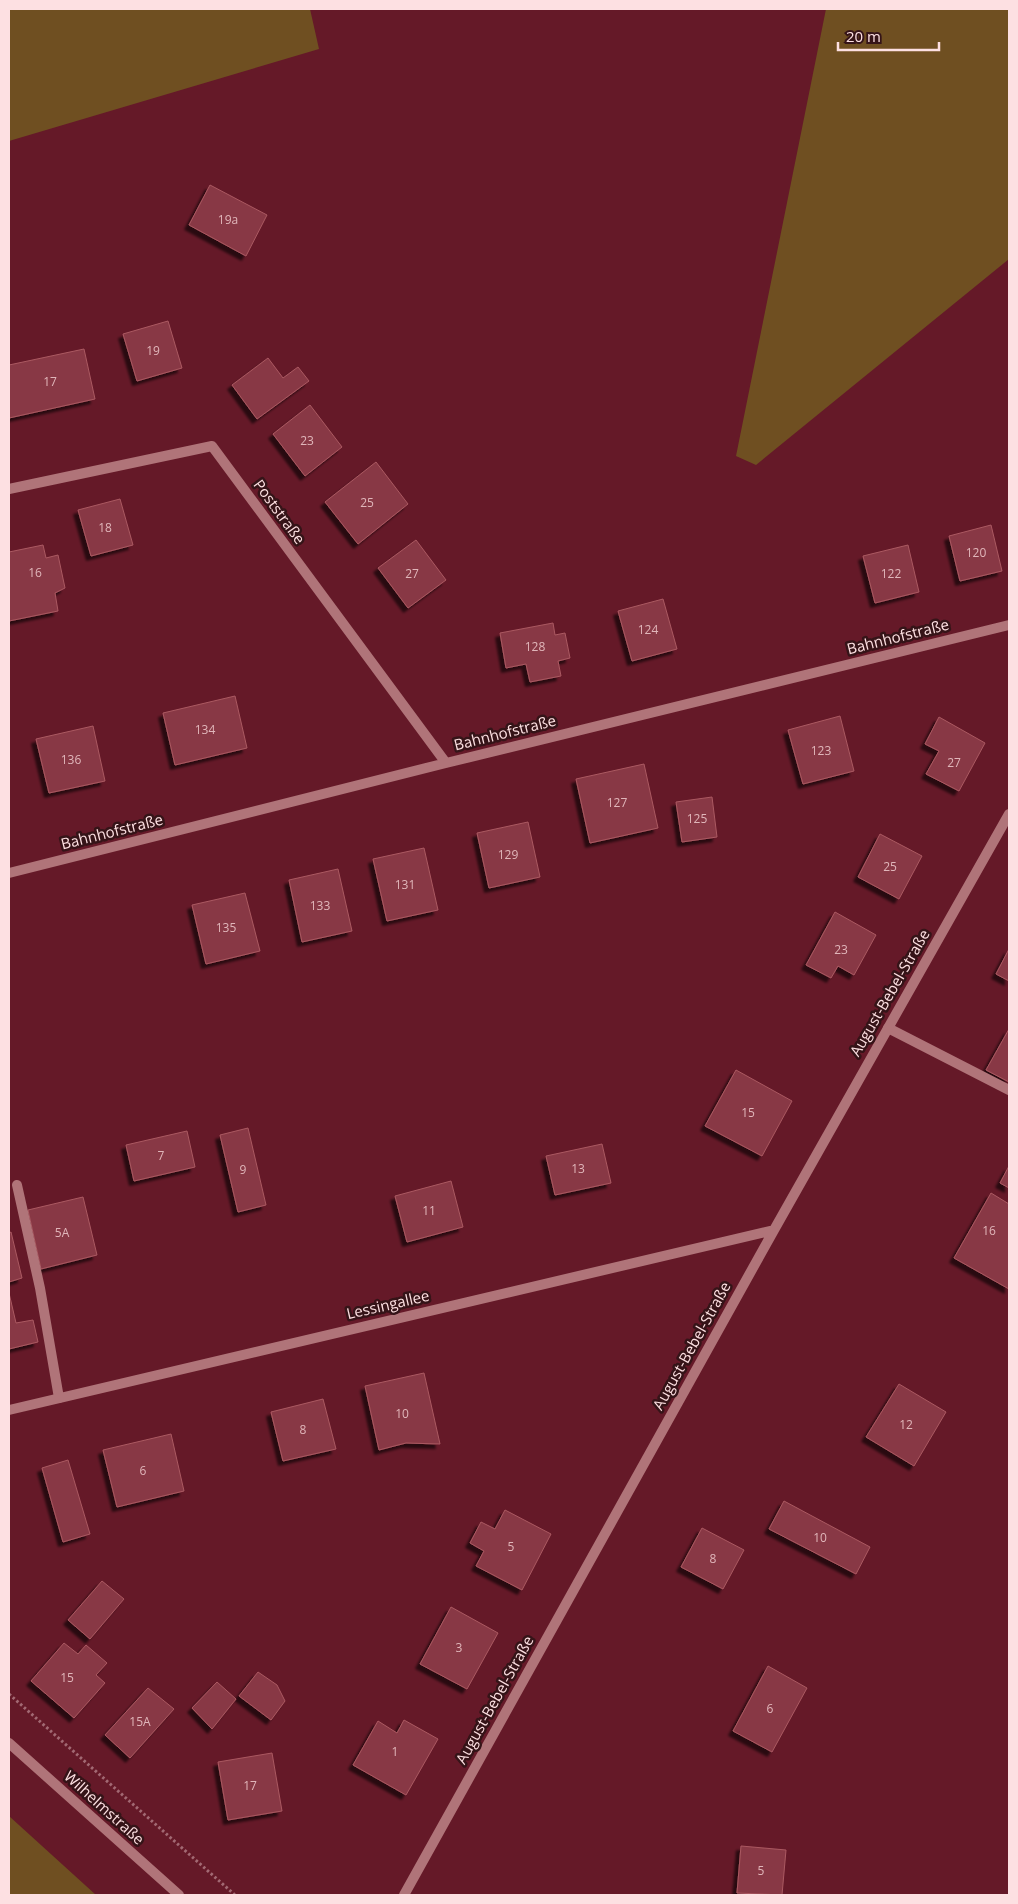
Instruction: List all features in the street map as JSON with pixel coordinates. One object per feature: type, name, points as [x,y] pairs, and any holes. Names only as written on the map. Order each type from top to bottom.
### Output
[{"type":"street","name":"Poststraße","points":[[9,489],[212,446],[446,763]]},
{"type":"street","name":"Bahnhofstraße","points":[[9,873],[446,763],[1009,625]]},
{"type":"street","name":"August-Bebel-Straße","points":[[404,1895],[774,1230],[1009,814]]},
{"type":"street","points":[[888,1028],[1009,1090]]},
{"type":"street","points":[[17,1185],[40,1288],[59,1398]]},
{"type":"street","name":"Lessingallee","points":[[9,1410],[774,1230]]},
{"type":"street","name":"Wilhelmstraße","points":[[9,1743],[179,1895]]},
{"type":"path","points":[[9,1694],[235,1895]]},
{"type":"shaded area","points":[[9,9],[310,9],[319,49],[9,141]]},
{"type":"shaded area","points":[[826,9],[1009,9],[1009,259],[756,465],[736,456]]},
{"type":"shaded area","points":[[9,1816],[96,1895],[9,1895]]},
{"type":"building","points":[[210,185],[267,215],[246,256],[189,225]]},
{"type":"building","points":[[168,321],[182,368],[137,381],[123,334]]},
{"type":"building","points":[[84,349],[95,399],[9,418],[9,365]]},
{"type":"building","points":[[268,358],[283,378],[298,367],[309,381],[257,419],[232,385]]},
{"type":"building","points":[[310,405],[342,447],[305,476],[273,434]]},
{"type":"building","points":[[376,462],[408,504],[358,544],[325,502]]},
{"type":"building","points":[[120,499],[133,545],[91,556],[78,510]]},
{"type":"building","points":[[991,525],[1002,571],[960,581],[949,536]]},
{"type":"building","points":[[416,540],[446,580],[408,608],[378,568]]},
{"type":"building","points":[[43,545],[46,558],[58,555],[65,588],[55,593],[58,611],[9,621],[9,552]]},
{"type":"building","points":[[908,545],[919,592],[875,603],[863,556]]},
{"type":"building","points":[[663,599],[677,649],[632,661],[618,611]]},
{"type":"building","points":[[553,623],[555,635],[565,633],[570,658],[558,661],[561,676],[530,682],[526,664],[506,668],[500,633]]},
{"type":"building","points":[[235,696],[247,748],[175,765],[163,713]]},
{"type":"building","points":[[840,716],[854,771],[803,784],[788,730]]},
{"type":"building","points":[[939,717],[985,743],[959,791],[926,774],[939,751],[925,744]]},
{"type":"building","points":[[93,726],[105,781],[49,793],[36,739]]},
{"type":"building","points":[[644,764],[658,828],[590,843],[576,779]]},
{"type":"building","points":[[712,797],[717,837],[682,842],[676,802]]},
{"type":"building","points":[[528,822],[540,877],[489,888],[477,833]]},
{"type":"building","points":[[880,834],[922,856],[899,899],[858,877]]},
{"type":"building","points":[[424,848],[438,910],[387,921],[373,859]]},
{"type":"building","points":[[338,869],[352,931],[302,942],[289,880]]},
{"type":"building","points":[[245,893],[260,951],[206,964],[192,905]]},
{"type":"building","points":[[835,912],[876,935],[854,975],[838,966],[831,978],[806,965]]},
{"type":"building","points":[[1009,949],[1009,981],[996,974]]},
{"type":"building","points":[[1009,1029],[1009,1082],[986,1070]]},
{"type":"building","points":[[736,1070],[792,1101],[762,1156],[705,1126]]},
{"type":"building","points":[[248,1128],[266,1205],[238,1212],[220,1135]]},
{"type":"building","points":[[187,1131],[195,1167],[134,1181],[126,1145]]},
{"type":"building","points":[[602,1144],[611,1183],[555,1195],[546,1156]]},
{"type":"building","points":[[1009,1166],[1009,1188],[1000,1183]]},
{"type":"building","points":[[451,1181],[463,1227],[407,1242],[395,1196]]},
{"type":"building","points":[[991,1193],[1009,1204],[1009,1289],[954,1258]]},
{"type":"building","points":[[83,1197],[97,1255],[41,1269],[28,1210]]},
{"type":"building","points":[[11,1232],[22,1278],[9,1282],[9,1233]]},
{"type":"building","points":[[9,1293],[16,1323],[33,1320],[38,1342],[9,1349]]},
{"type":"building","points":[[424,1373],[440,1444],[406,1443],[379,1450],[365,1386]]},
{"type":"building","points":[[899,1384],[946,1412],[914,1466],[866,1437]]},
{"type":"building","points":[[323,1399],[336,1449],[283,1461],[271,1412]]},
{"type":"building","points":[[171,1434],[184,1491],[117,1507],[103,1450]]},
{"type":"building","points":[[68,1460],[90,1534],[63,1542],[42,1468]]},
{"type":"building","points":[[784,1501],[870,1547],[856,1574],[769,1529]]},
{"type":"building","points":[[505,1510],[551,1534],[522,1590],[476,1566],[484,1551],[470,1543],[481,1522],[495,1529]]},
{"type":"building","points":[[702,1528],[744,1550],[723,1589],[681,1567]]},
{"type":"building","points":[[102,1581],[124,1599],[90,1639],[68,1620]]},
{"type":"building","points":[[451,1607],[498,1633],[467,1689],[420,1664]]},
{"type":"building","points":[[64,1643],[78,1654],[86,1645],[107,1663],[96,1675],[105,1683],[74,1718],[31,1681]]},
{"type":"building","points":[[768,1666],[807,1688],[772,1752],[733,1731]]},
{"type":"building","points":[[258,1672],[277,1685],[285,1701],[271,1720],[239,1696]]},
{"type":"building","points":[[217,1682],[236,1699],[212,1729],[192,1708]]},
{"type":"building","points":[[148,1688],[174,1709],[130,1758],[105,1735]]},
{"type":"building","points":[[404,1720],[438,1739],[406,1795],[353,1765],[378,1721],[397,1733]]},
{"type":"building","points":[[272,1753],[282,1811],[228,1820],[218,1762]]},
{"type":"building","points":[[741,1846],[786,1850],[782,1895],[737,1893]]}]
